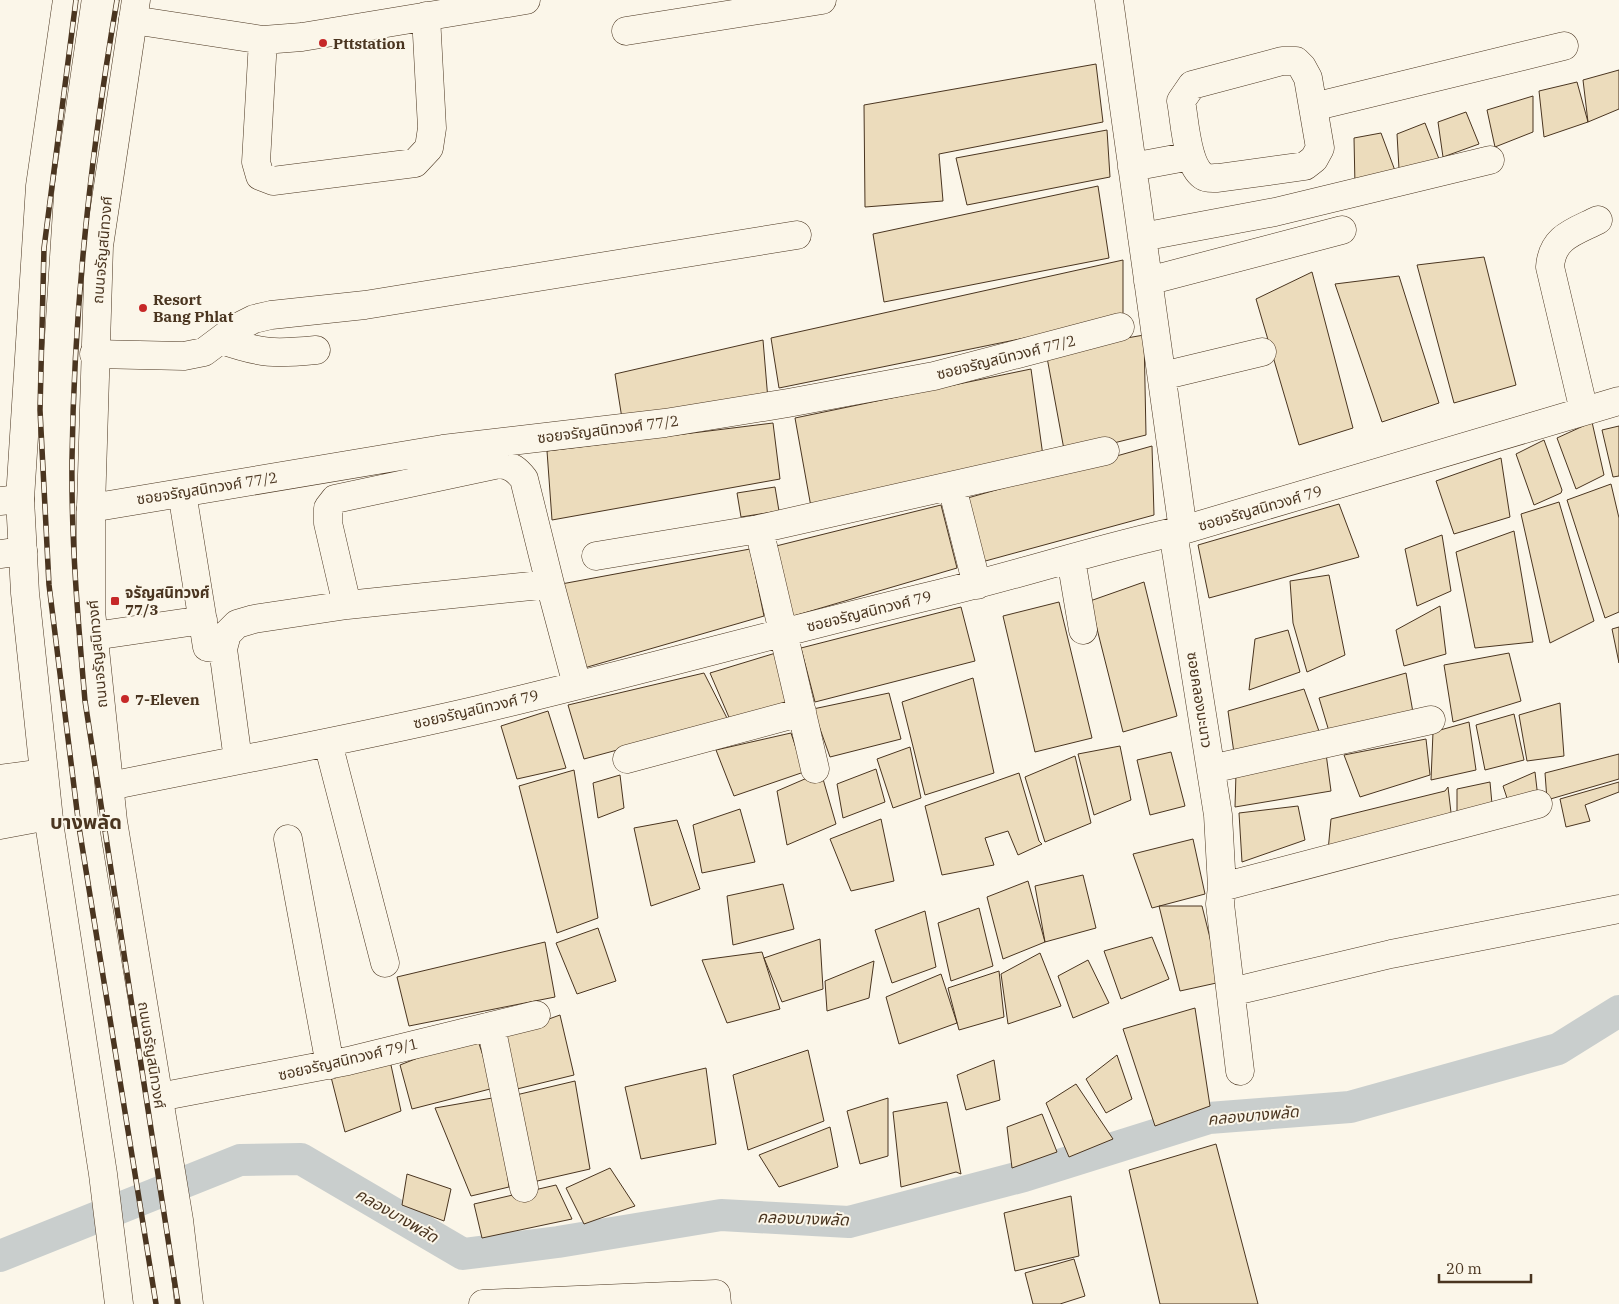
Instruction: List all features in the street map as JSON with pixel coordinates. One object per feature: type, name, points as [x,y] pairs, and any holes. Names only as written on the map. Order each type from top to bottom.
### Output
[{"type":"street","points":[[67,0],[40,186],[10,500],[11,552],[103,1174],[119,1304]]},
{"type":"street","points":[[135,10],[263,40],[302,37],[526,0]]},
{"type":"street","points":[[626,31],[822,0]]},
{"type":"street","name":"ซอยคลองมะนาว","points":[[1109,0],[1162,376],[1178,531],[1218,815],[1222,877],[1220,904],[1240,1071]]},
{"type":"street","name":"ถนนจรัญสนิทวงศ์","points":[[135,10],[99,246],[94,354],[90,581],[113,821],[160,1097],[179,1220],[189,1304]]},
{"type":"street","points":[[263,40],[256,162],[260,176],[273,181],[415,163],[429,148],[432,128],[426,16]]},
{"type":"street","points":[[1313,107],[1564,46]]},
{"type":"street","points":[[1282,61],[1296,61],[1302,67],[1308,78],[1320,148],[1314,159],[1305,166],[1218,178],[1205,177],[1196,169],[1191,156],[1181,101],[1192,85],[1282,61]]},
{"type":"street","points":[[1132,166],[1191,156]]},
{"type":"street","points":[[1142,237],[1275,212],[1490,160]]},
{"type":"street","points":[[1584,411],[1550,267],[1551,254],[1563,238],[1598,220]]},
{"type":"street","points":[[1148,281],[1342,230]]},
{"type":"street","points":[[94,354],[184,356],[204,352],[236,328],[254,319],[270,315],[365,305],[797,235]]},
{"type":"street","name":"ซอยจรัญสนิทวงศ์ 77/2","points":[[91,508],[443,449],[665,423],[788,403],[934,376],[1120,327]]},
{"type":"street","points":[[222,340],[253,351],[277,354],[316,350]]},
{"type":"street","points":[[1162,376],[1262,352]]},
{"type":"street","name":"ซอยจรัญสนิทวงศ์ 79","points":[[110,786],[328,743],[490,707],[783,631],[977,584],[1178,531],[1619,401]]},
{"type":"street","points":[[596,556],[759,529],[1105,451]]},
{"type":"street","points":[[347,604],[328,523],[328,508],[335,500],[499,464],[508,464],[518,471],[524,479],[577,684]]},
{"type":"street","points":[[952,487],[977,584]]},
{"type":"street","points":[[184,505],[207,647],[224,649]]},
{"type":"street","points":[[759,529],[815,769]]},
{"type":"street","points":[[1071,559],[1083,630]]},
{"type":"street","points":[[238,760],[224,649],[227,634],[237,624],[254,618],[347,604],[550,584]]},
{"type":"street","points":[[94,636],[203,620]]},
{"type":"street","points":[[627,759],[802,712]]},
{"type":"street","points":[[1211,769],[1431,720]]},
{"type":"street","points":[[328,743],[385,963]]},
{"type":"street","points":[[0,779],[46,795]]},
{"type":"street","points":[[0,805],[46,795]]},
{"type":"street","points":[[0,825],[46,795]]},
{"type":"street","points":[[1222,877],[1538,804]]},
{"type":"street","points":[[288,839],[330,1065]]},
{"type":"street","points":[[1231,992],[1391,954],[1619,909]]},
{"type":"street","name":"ซอยจรัญสนิทวงศ์ 79/1","points":[[160,1097],[330,1065],[536,1015]]},
{"type":"street","points":[[491,1026],[524,1188]]},
{"type":"street","points":[[483,1304],[716,1294],[717,1304]]},
{"type":"building","points":[[1096,64],[1103,122],[939,154],[943,201],[865,207],[864,105]]},
{"type":"building","points":[[1619,70],[1619,109],[1588,122],[1583,80]]},
{"type":"building","points":[[1577,82],[1588,122],[1544,137],[1539,91]]},
{"type":"building","points":[[1533,96],[1533,132],[1495,147],[1487,110]]},
{"type":"building","points":[[1466,112],[1479,144],[1443,157],[1438,122]]},
{"type":"building","points":[[1425,123],[1439,159],[1399,169],[1397,134]]},
{"type":"building","points":[[1107,130],[1110,177],[967,205],[956,158]]},
{"type":"building","points":[[1381,133],[1397,176],[1355,186],[1354,138]]},
{"type":"building","points":[[1098,186],[1109,258],[884,302],[873,234]]},
{"type":"building","points":[[1484,257],[1516,385],[1454,403],[1417,265]]},
{"type":"building","points":[[1123,260],[1123,318],[779,388],[771,338]]},
{"type":"building","points":[[1312,272],[1353,428],[1299,445],[1256,299]]},
{"type":"building","points":[[1399,276],[1439,403],[1382,422],[1335,284]]},
{"type":"building","points":[[1144,335],[1146,435],[1065,455],[1046,352]]},
{"type":"building","points":[[763,340],[768,400],[623,425],[615,374]]},
{"type":"building","points":[[1031,369],[1043,456],[811,507],[795,418]]},
{"type":"building","points":[[1592,422],[1604,475],[1576,489],[1557,438]]},
{"type":"building","points":[[773,423],[780,479],[552,520],[547,451]]},
{"type":"building","points":[[1619,426],[1619,476],[1613,477],[1602,430]]},
{"type":"building","points":[[1544,440],[1562,490],[1561,493],[1534,505],[1516,454]]},
{"type":"building","points":[[1152,446],[1154,515],[978,563],[957,501]]},
{"type":"building","points":[[1501,458],[1510,517],[1454,534],[1436,481]]},
{"type":"building","points":[[1611,484],[1619,518],[1619,612],[1605,618],[1567,500]]},
{"type":"building","points":[[775,487],[779,511],[741,517],[737,493]]},
{"type":"building","points":[[1559,502],[1594,621],[1550,643],[1521,514]]},
{"type":"building","points":[[1339,504],[1359,557],[1209,598],[1198,545]]},
{"type":"building","points":[[941,505],[957,568],[787,618],[768,548]]},
{"type":"building","points":[[1514,531],[1533,642],[1475,648],[1456,552]]},
{"type":"building","points":[[1442,535],[1451,591],[1417,606],[1405,549]]},
{"type":"building","points":[[750,549],[764,616],[584,668],[556,585]]},
{"type":"building","points":[[1329,575],[1345,655],[1307,672],[1293,623],[1290,581]]},
{"type":"building","points":[[1144,582],[1177,716],[1123,732],[1090,601]]},
{"type":"building","points":[[1059,602],[1092,738],[1035,752],[1003,616]]},
{"type":"building","points":[[1440,606],[1446,654],[1404,666],[1396,630]]},
{"type":"building","points":[[961,607],[975,661],[815,702],[801,648]]},
{"type":"building","points":[[1619,627],[1619,663],[1612,629]]},
{"type":"building","points":[[1288,630],[1300,672],[1249,690],[1255,639]]},
{"type":"building","points":[[779,652],[795,703],[731,722],[710,673]]},
{"type":"building","points":[[1509,653],[1521,701],[1453,722],[1444,665]]},
{"type":"building","points":[[704,673],[728,720],[584,759],[568,705]]},
{"type":"building","points":[[1406,673],[1414,718],[1331,738],[1319,698]]},
{"type":"building","points":[[973,678],[994,773],[925,795],[902,702]]},
{"type":"building","points":[[1304,689],[1320,734],[1235,760],[1228,711]]},
{"type":"building","points":[[889,693],[901,739],[830,757],[813,709]]},
{"type":"building","points":[[1560,703],[1564,756],[1527,761],[1519,715]]},
{"type":"building","points":[[548,711],[566,768],[517,779],[501,726]]},
{"type":"building","points":[[1514,714],[1524,760],[1485,770],[1476,725]]},
{"type":"building","points":[[1469,722],[1476,770],[1431,780],[1433,732]]},
{"type":"building","points":[[791,733],[804,772],[734,796],[716,750]]},
{"type":"building","points":[[1426,739],[1430,775],[1360,797],[1344,755]]},
{"type":"building","points":[[1120,746],[1131,800],[1094,815],[1078,754]]},
{"type":"building","points":[[1325,746],[1331,791],[1235,807],[1236,773]]},
{"type":"building","points":[[910,747],[921,798],[893,808],[877,759]]},
{"type":"building","points":[[1171,752],[1185,806],[1150,815],[1137,760]]},
{"type":"building","points":[[1619,754],[1619,779],[1547,800],[1545,773]]},
{"type":"building","points":[[1075,756],[1091,823],[1045,842],[1025,777]]},
{"type":"building","points":[[876,769],[885,802],[843,818],[837,784]]},
{"type":"building","points":[[574,770],[598,918],[557,933],[519,786]]},
{"type":"building","points":[[821,772],[836,824],[787,845],[777,791]]},
{"type":"building","points":[[1535,772],[1538,798],[1510,807],[1503,786]]},
{"type":"building","points":[[1019,773],[1039,841],[1042,844],[1018,855],[1008,831],[985,838],[994,865],[942,875],[925,806]]},
{"type":"building","points":[[620,775],[624,808],[598,818],[593,783]]},
{"type":"building","points":[[1490,782],[1493,815],[1457,816],[1457,789]]},
{"type":"building","points":[[1619,782],[1619,792],[1585,805],[1590,821],[1566,827],[1560,799]]},
{"type":"building","points":[[1448,787],[1452,821],[1328,851],[1331,819],[1445,791]]},
{"type":"building","points":[[1298,806],[1305,840],[1242,862],[1239,813]]},
{"type":"building","points":[[740,809],[755,862],[702,873],[693,825]]},
{"type":"building","points":[[881,819],[894,881],[851,891],[830,839]]},
{"type":"building","points":[[677,820],[700,889],[651,906],[634,828]]},
{"type":"building","points":[[1193,839],[1205,894],[1152,908],[1133,854]]},
{"type":"building","points":[[1083,875],[1096,928],[1045,942],[1035,886]]},
{"type":"building","points":[[1028,881],[1045,942],[1003,959],[987,897]]},
{"type":"building","points":[[783,884],[794,929],[733,945],[727,896]]},
{"type":"building","points":[[1159,906],[1202,906],[1221,982],[1180,991]]},
{"type":"building","points":[[979,908],[993,966],[951,981],[938,923]]},
{"type":"building","points":[[925,911],[936,967],[892,983],[875,930]]},
{"type":"building","points":[[598,928],[616,981],[577,994],[556,943]]},
{"type":"building","points":[[1152,937],[1169,979],[1121,999],[1104,951]]},
{"type":"building","points":[[820,939],[823,989],[782,1002],[764,958]]},
{"type":"building","points":[[545,942],[555,997],[409,1026],[397,977]]},
{"type":"building","points":[[762,952],[780,1009],[727,1023],[702,960]]},
{"type":"building","points":[[1040,953],[1061,1006],[1008,1024],[1001,974]]},
{"type":"building","points":[[1088,960],[1109,1003],[1073,1018],[1058,976]]},
{"type":"building","points":[[874,961],[869,998],[827,1011],[825,981]]},
{"type":"building","points":[[999,971],[1004,1017],[959,1030],[948,988]]},
{"type":"building","points":[[941,974],[957,1023],[899,1044],[886,997]]},
{"type":"building","points":[[1195,1008],[1210,1106],[1155,1126],[1123,1029]]},
{"type":"building","points":[[560,1015],[574,1075],[517,1089],[496,1038]]},
{"type":"building","points":[[476,1035],[494,1088],[412,1109],[400,1065]]},
{"type":"building","points":[[808,1050],[824,1121],[748,1150],[733,1075]]},
{"type":"building","points":[[1117,1055],[1132,1099],[1106,1113],[1086,1079]]},
{"type":"building","points":[[389,1056],[401,1111],[345,1132],[330,1073]]},
{"type":"building","points":[[994,1060],[1000,1100],[966,1110],[957,1075]]},
{"type":"building","points":[[706,1068],[716,1144],[641,1159],[625,1087]]},
{"type":"building","points":[[575,1081],[590,1169],[533,1182],[516,1095]]},
{"type":"building","points":[[1076,1084],[1113,1139],[1069,1157],[1046,1103]]},
{"type":"building","points":[[498,1097],[509,1187],[471,1196],[435,1108]]},
{"type":"building","points":[[888,1098],[888,1156],[860,1164],[847,1111]]},
{"type":"building","points":[[947,1102],[961,1174],[956,1172],[901,1187],[893,1112]]},
{"type":"building","points":[[1042,1114],[1057,1152],[1012,1168],[1007,1127]]},
{"type":"building","points":[[830,1127],[838,1167],[779,1187],[759,1155]]},
{"type":"building","points":[[1216,1144],[1258,1304],[1160,1304],[1129,1170]]},
{"type":"building","points":[[610,1168],[635,1206],[584,1224],[566,1188]]},
{"type":"building","points":[[407,1174],[451,1189],[444,1221],[402,1205]]},
{"type":"building","points":[[556,1185],[572,1219],[482,1238],[474,1204]]},
{"type":"building","points":[[1071,1196],[1079,1256],[1015,1271],[1004,1213]]},
{"type":"building","points":[[1074,1259],[1085,1296],[1060,1304],[1033,1304],[1025,1273]]},
{"type":"waterway","name":"คลองบางพลัด","points":[[0,1256],[240,1160],[301,1159],[463,1254],[558,1242],[721,1215],[849,1222],[1024,1176],[1209,1118],[1350,1107],[1558,1049],[1619,1011]]},
{"type":"railway","points":[[76,0],[44,248],[40,410],[49,585],[79,827],[156,1304]]},
{"type":"railway","points":[[117,0],[99,114],[80,286],[73,401],[72,489],[74,550],[85,701],[178,1304]]},
{"type":"place","name":"Pttstation","points":[[323,43]]},
{"type":"place","name":"Resort Bang Phlat","points":[[143,308]]},
{"type":"place","name":"จรัญสนิทวงศ์ 77/3","points":[[115,601]]},
{"type":"place","name":"7-Eleven","points":[[125,699]]},
{"type":"district","name":"บางพลัด","points":[[86,821]]}]
